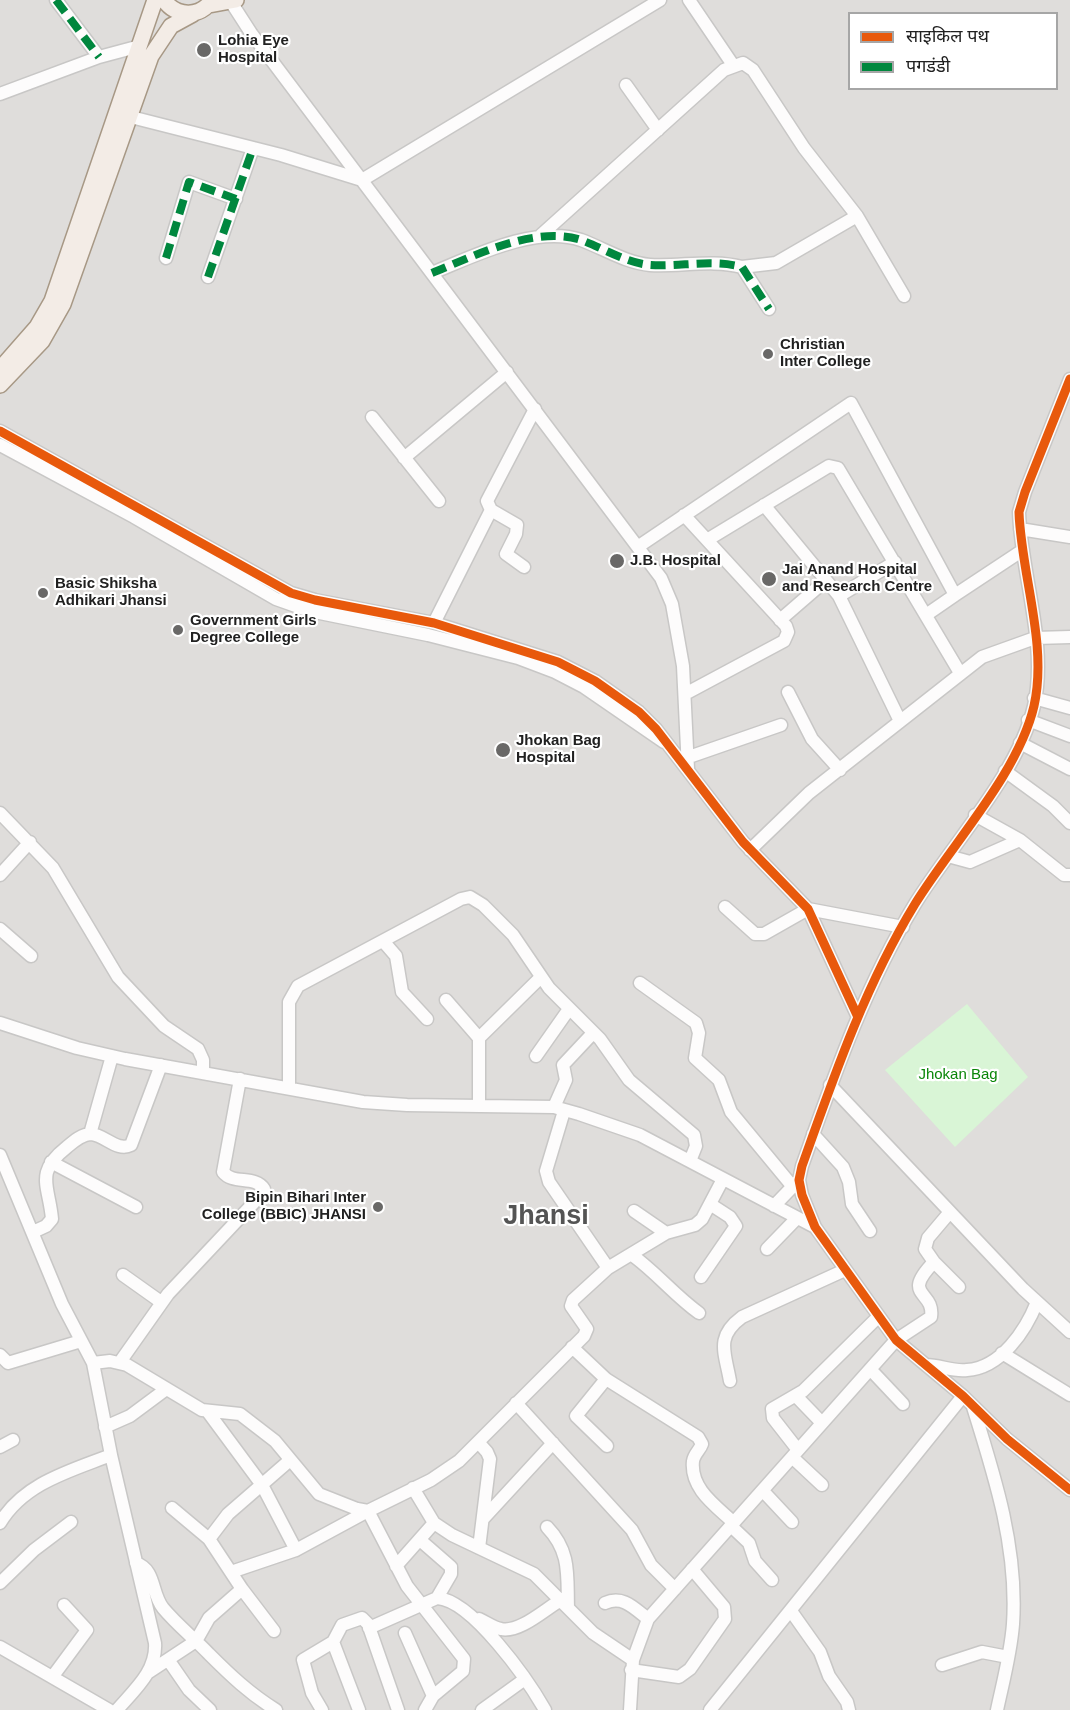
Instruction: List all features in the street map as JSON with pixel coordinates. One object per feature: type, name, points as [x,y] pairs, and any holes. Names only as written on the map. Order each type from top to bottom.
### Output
[{"type":"main road","points":[[0,369],[36,327],[52,301],[76,237],[115,113],[155,0]]},
{"type":"main road","points":[[164,0],[175,11],[193,14]]},
{"type":"main road","points":[[0,385],[42,341],[55,322],[78,269],[151,56],[161,39],[171,26],[211,3],[234,1]]},
{"type":"street","points":[[56,0],[99,57]]},
{"type":"street","points":[[115,113],[253,148],[362,180],[660,0]]},
{"type":"street","points":[[689,0],[733,65]]},
{"type":"street","points":[[234,1],[251,33],[661,578],[672,604],[683,666],[687,765]]},
{"type":"street","points":[[0,94],[99,57],[140,46]]},
{"type":"street","points":[[541,236],[733,65],[743,63],[753,70],[804,148],[857,216],[904,296]]},
{"type":"street","points":[[626,85],[658,130]]},
{"type":"street","points":[[0,103],[24,86]]},
{"type":"street","points":[[208,277],[253,148]]},
{"type":"street","points":[[166,258],[189,182],[236,199]]},
{"type":"street","points":[[432,273],[478,254],[541,236],[562,236],[580,240],[648,265],[728,263],[742,267],[776,263],[857,216]]},
{"type":"street","points":[[742,267],[769,309]]},
{"type":"street","points":[[405,458],[507,372]]},
{"type":"street","points":[[774,1206],[796,1183],[857,1015],[903,927],[1005,771],[1020,743],[1034,698],[1035,638],[1019,512],[1024,492],[1065,407],[1070,379]]},
{"type":"street","points":[[639,546],[851,403],[955,595]]},
{"type":"street","points":[[524,567],[506,554],[516,534],[517,525],[491,510],[487,496],[534,409]]},
{"type":"street","points":[[372,417],[439,501]]},
{"type":"street","points":[[0,431],[291,593],[315,600],[434,623],[547,658],[576,671],[639,712],[687,765],[750,850],[808,909],[857,1015]]},
{"type":"street","points":[[0,445],[134,517],[276,599],[310,611],[428,635],[536,665],[584,687],[667,744]]},
{"type":"street","points":[[707,540],[829,466],[834,466],[842,472],[960,673]]},
{"type":"street","points":[[764,505],[839,596],[900,721]]},
{"type":"street","points":[[434,623],[491,510]]},
{"type":"street","points":[[684,515],[780,620],[788,632],[784,641],[685,694]]},
{"type":"street","points":[[1020,530],[1070,537]]},
{"type":"street","points":[[926,615],[1023,550]]},
{"type":"street","points":[[839,596],[895,562]]},
{"type":"street","points":[[780,620],[825,581]]},
{"type":"street","points":[[750,850],[809,793],[960,673],[998,650],[1035,638],[1070,637]]},
{"type":"street","points":[[788,692],[812,739],[840,770]]},
{"type":"street","points":[[1034,698],[1070,708]]},
{"type":"street","points":[[1028,720],[1070,736]]},
{"type":"street","points":[[687,765],[782,725]]},
{"type":"street","points":[[1020,743],[1070,769]]},
{"type":"street","points":[[1005,771],[1053,806],[1070,823]]},
{"type":"street","points":[[0,813],[30,842],[58,875],[118,977],[159,1022],[198,1049],[203,1060],[203,1073]]},
{"type":"street","points":[[975,815],[1020,840],[1064,875],[1070,875]]},
{"type":"street","points":[[948,855],[970,862],[1020,840]]},
{"type":"street","points":[[0,875],[30,842]]},
{"type":"street","points":[[289,1088],[289,1002],[298,986],[470,897],[483,905],[513,935],[541,977],[593,1032],[638,1089],[694,1135],[696,1146],[690,1161]]},
{"type":"street","points":[[725,908],[755,934],[764,934],[808,909],[903,927]]},
{"type":"street","points":[[0,929],[31,956]]},
{"type":"street","points":[[383,941],[396,956],[402,992],[427,1019]]},
{"type":"street","points":[[479,1038],[541,977]]},
{"type":"street","points":[[640,983],[696,1023],[699,1033],[695,1058],[719,1080],[731,1112],[796,1183],[815,1227],[896,1340],[963,1396],[1007,1439],[1070,1490]]},
{"type":"street","points":[[446,1000],[479,1038],[479,1106]]},
{"type":"street","points":[[536,1056],[569,1009]]},
{"type":"street","points":[[0,1023],[77,1048],[112,1056],[363,1102],[559,1109],[640,1134],[815,1227]]},
{"type":"street","points":[[593,1032],[562,1065],[566,1080],[546,1171],[549,1182],[608,1268]]},
{"type":"street","points":[[90,1134],[112,1056]]},
{"type":"street","points":[[33,1232],[46,1226],[52,1219],[44,1184],[45,1173],[51,1162],[80,1137],[90,1134],[120,1147],[131,1145],[161,1065]]},
{"type":"street","points":[[120,1362],[161,1302],[263,1193],[264,1189],[258,1183],[230,1178],[223,1172],[240,1079]]},
{"type":"street","points":[[830,1085],[1037,1302],[1070,1332]]},
{"type":"street","points":[[813,1134],[843,1167],[849,1182],[855,1211],[870,1231]]},
{"type":"street","points":[[0,1155],[62,1304],[93,1363],[111,1455],[155,1643],[156,1654],[149,1672],[117,1710]]},
{"type":"street","points":[[51,1162],[136,1207]]},
{"type":"street","points":[[231,1572],[296,1550],[442,1474],[478,1442],[584,1336],[587,1329],[572,1311],[573,1300],[608,1268],[666,1233],[695,1225],[702,1219],[723,1179]]},
{"type":"street","points":[[701,1277],[736,1226],[730,1216],[710,1204]]},
{"type":"street","points":[[634,1211],[666,1233]]},
{"type":"street","points":[[950,1212],[926,1243],[927,1255],[959,1287]]},
{"type":"street","points":[[767,1249],[797,1218]]},
{"type":"street","points":[[632,1255],[657,1273],[674,1295],[699,1313]]},
{"type":"street","points":[[630,1710],[632,1665],[648,1619],[896,1340],[931,1317],[932,1312],[919,1289],[918,1282],[920,1276],[934,1262]]},
{"type":"street","points":[[730,1381],[723,1340],[732,1325],[741,1317],[845,1270]]},
{"type":"street","points":[[123,1275],[161,1302]]},
{"type":"street","points":[[926,1365],[969,1370],[980,1367],[1002,1353],[1023,1331],[1037,1302]]},
{"type":"street","points":[[822,1485],[795,1454],[771,1414],[775,1407],[796,1396],[878,1317]]},
{"type":"street","points":[[0,1355],[4,1362],[12,1362],[81,1341]]},
{"type":"street","points":[[572,1347],[606,1379],[698,1437],[702,1444],[695,1455],[693,1468],[700,1490],[749,1544],[755,1561],[772,1580]]},
{"type":"street","points":[[1002,1353],[1070,1395]]},
{"type":"street","points":[[93,1363],[120,1362],[165,1390],[208,1412],[262,1485],[296,1550]]},
{"type":"street","points":[[870,1369],[903,1404]]},
{"type":"street","points":[[606,1379],[576,1416],[607,1446]]},
{"type":"street","points":[[105,1427],[130,1416],[165,1390]]},
{"type":"street","points":[[796,1396],[822,1424]]},
{"type":"street","points":[[710,1710],[963,1396]]},
{"type":"street","points":[[516,1403],[632,1530],[651,1565],[675,1588]]},
{"type":"street","points":[[973,1406],[999,1491],[1010,1551],[1013,1622],[998,1710]]},
{"type":"street","points":[[208,1412],[230,1412],[249,1419],[275,1441],[289,1461],[319,1494],[368,1511]]},
{"type":"street","points":[[0,1447],[13,1440]]},
{"type":"street","points":[[478,1442],[488,1452],[490,1459],[479,1548]]},
{"type":"street","points":[[483,1520],[553,1443]]},
{"type":"street","points":[[0,1523],[10,1508],[27,1492],[47,1480],[111,1455]]},
{"type":"street","points":[[209,1539],[228,1514],[289,1461]]},
{"type":"street","points":[[413,1488],[434,1523],[479,1548],[534,1574],[604,1642],[632,1665],[679,1677],[690,1668],[725,1619],[724,1607],[692,1569]]},
{"type":"street","points":[[763,1491],[792,1522]]},
{"type":"street","points":[[172,1508],[209,1539],[242,1589],[274,1631]]},
{"type":"street","points":[[368,1511],[396,1566],[421,1606],[464,1659],[463,1671],[433,1696],[425,1710]]},
{"type":"street","points":[[0,1583],[34,1550],[71,1522]]},
{"type":"street","points":[[396,1566],[434,1523]]},
{"type":"street","points":[[547,1527],[559,1539],[566,1556],[564,1604]]},
{"type":"street","points":[[369,1628],[437,1598],[451,1574],[451,1567],[420,1540]]},
{"type":"street","points":[[136,1563],[143,1565],[150,1573],[159,1602],[196,1641],[233,1679],[276,1710]]},
{"type":"street","points":[[149,1672],[169,1661],[196,1641],[210,1618],[242,1589]]},
{"type":"street","points":[[437,1598],[456,1604],[474,1617],[500,1629],[518,1627],[564,1604]]},
{"type":"street","points":[[605,1603],[614,1599],[624,1601],[648,1619]]},
{"type":"street","points":[[53,1676],[87,1630],[64,1605]]},
{"type":"street","points":[[791,1611],[820,1652],[829,1676],[847,1702],[849,1710]]},
{"type":"street","points":[[474,1617],[525,1679],[545,1710]]},
{"type":"street","points":[[322,1710],[312,1693],[303,1660],[333,1642],[345,1623],[362,1618],[369,1628],[398,1710]]},
{"type":"street","points":[[405,1633],[433,1696]]},
{"type":"street","points":[[333,1642],[359,1710]]},
{"type":"street","points":[[0,1647],[109,1710]]},
{"type":"street","points":[[942,1665],[982,1652],[1008,1657]]},
{"type":"street","points":[[169,1661],[189,1690],[210,1710]]},
{"type":"street","points":[[482,1710],[499,1705],[525,1679]]},
{"type":"shaded area","name":"Jhansi","points":[[0,0],[1070,0],[1070,1710],[0,1710]]},
{"type":"green space","name":"Jhokan Bag","points":[[967,1004],[1028,1077],[955,1147],[885,1070]]},
{"type":"marked path","points":[[56,0],[99,57]]},
{"type":"marked path","points":[[208,277],[253,148]]},
{"type":"marked path","points":[[166,258],[189,182],[236,199]]},
{"type":"marked path","points":[[432,273],[505,244],[544,236],[563,236],[581,240],[641,264],[708,263],[742,267],[769,309]]},
{"type":"cycle path","points":[[1070,379],[1019,512],[1038,658],[1034,706],[1026,732],[999,783],[930,881],[897,935],[852,1032],[802,1166],[799,1180],[802,1195],[815,1227],[896,1340],[963,1396],[1007,1439],[1070,1490]]},
{"type":"cycle path","points":[[0,431],[291,593],[315,600],[434,623],[558,662],[595,681],[639,712],[656,729],[743,842],[808,909],[857,1015]]},
{"type":"place","name":"Lohia Eye Hospital","points":[[204,50]]},
{"type":"place","name":"Christian Inter College","points":[[768,354]]},
{"type":"place","name":"J.B. Hospital","points":[[617,561]]},
{"type":"place","name":"Jai Anand Hospital and Research Centre","points":[[769,579]]},
{"type":"place","name":"Basic Shiksha Adhikari Jhansi","points":[[43,593]]},
{"type":"place","name":"Government Girls Degree College","points":[[178,630]]},
{"type":"place","name":"Jhokan Bag Hospital","points":[[503,750]]},
{"type":"place","name":"Bipin Bihari Inter College (BBIC) JHANSI","points":[[378,1207]]},
{"type":"district","name":"Jhansi","points":[[546,1217]]}]
